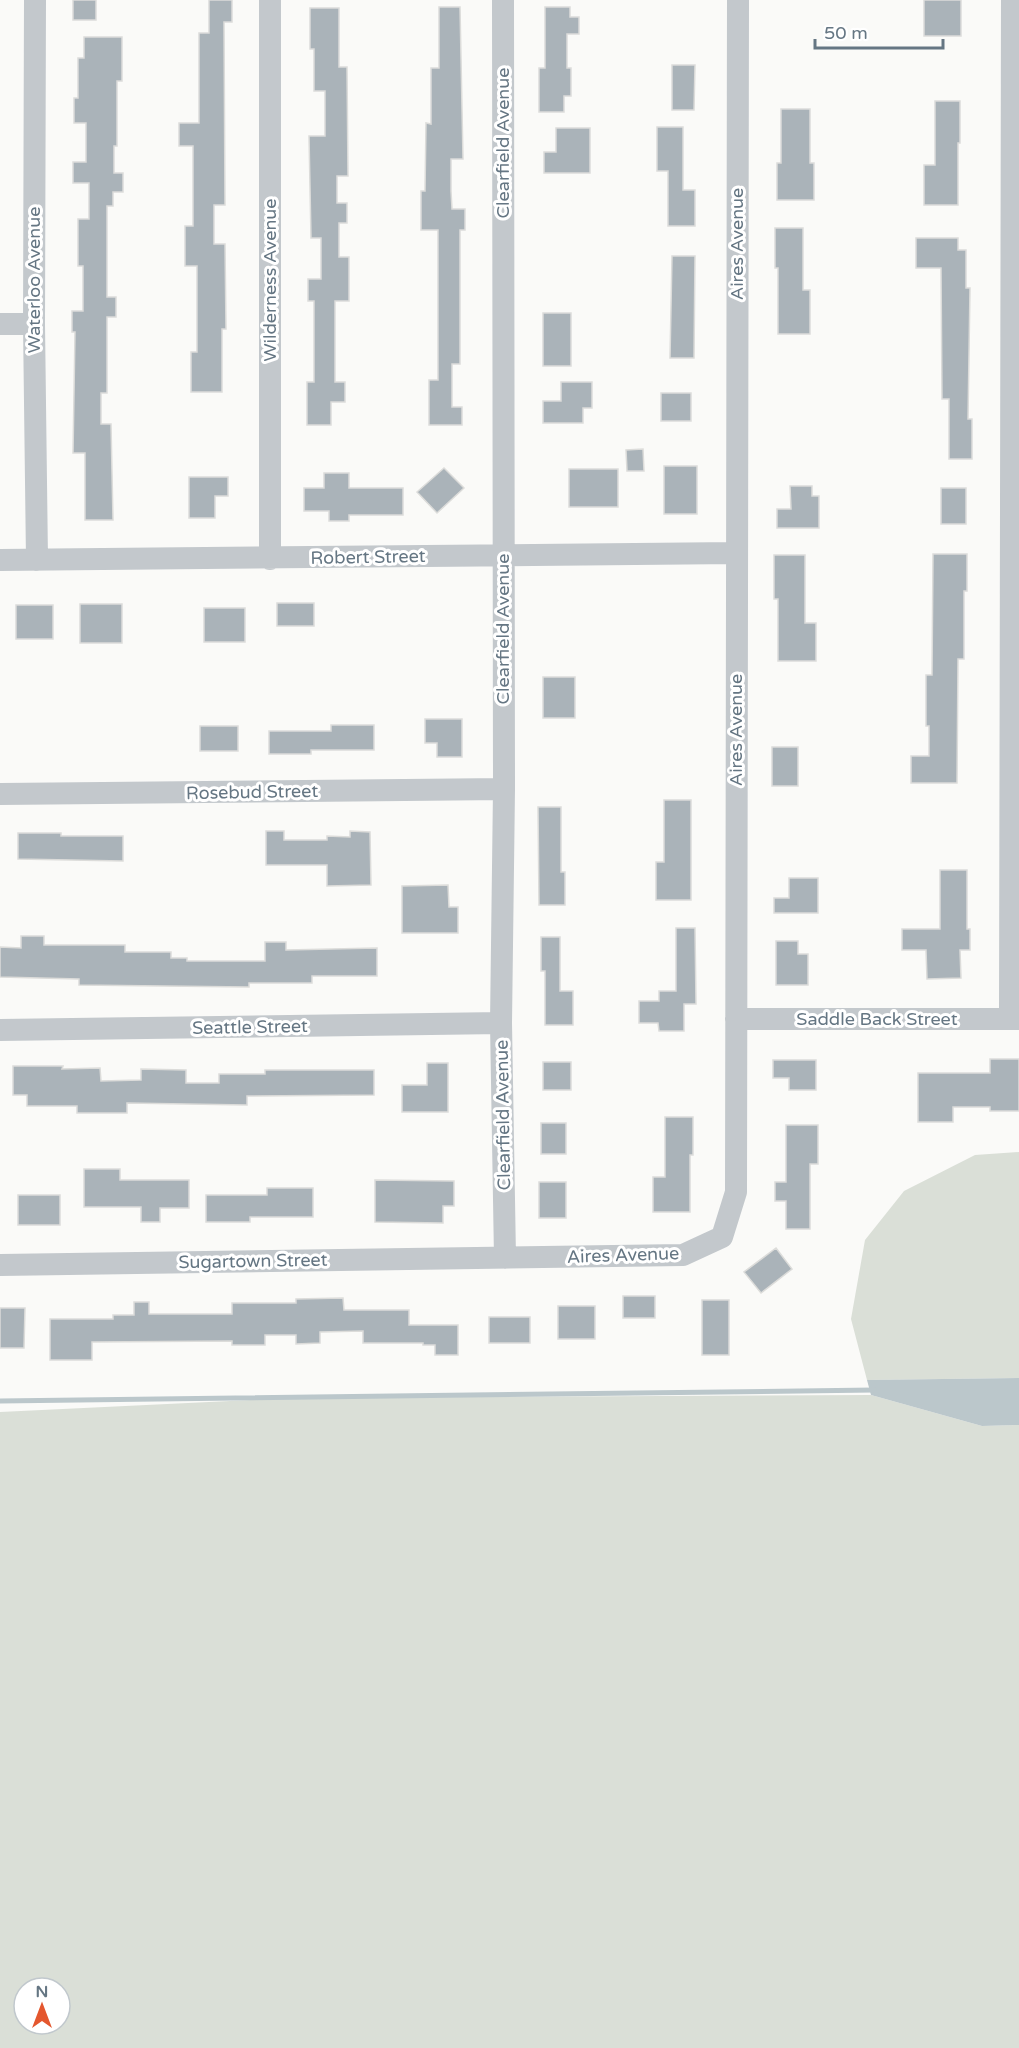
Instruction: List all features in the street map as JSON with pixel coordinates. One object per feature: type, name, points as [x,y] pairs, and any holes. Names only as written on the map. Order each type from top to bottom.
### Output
[{"type":"street","name":"Waterloo Avenue","points":[[35,0],[34,324],[37,560]]},
{"type":"street","name":"Wilderness Avenue","points":[[270,0],[270,559]]},
{"type":"street","name":"Clearfield Avenue","points":[[503,0],[504,789],[501,1023],[505,1258]]},
{"type":"street","name":"Aires Avenue","points":[[505,1258],[683,1255],[722,1237],[736,1192],[738,0]]},
{"type":"street","points":[[1012,0],[1016,55],[1014,1019]]},
{"type":"street","points":[[0,324],[34,324]]},
{"type":"street","name":"Robert Street","points":[[0,560],[736,553]]},
{"type":"street","name":"Rosebud Street","points":[[0,794],[504,789]]},
{"type":"street","name":"Saddle Back Street","points":[[736,1019],[1014,1019]]},
{"type":"street","name":"Seattle Street","points":[[0,1030],[501,1023]]},
{"type":"street","name":"Sugartown Street","points":[[0,1265],[505,1258]]},
{"type":"shaded area","points":[[1019,1152],[1019,1378],[867,1380],[851,1319],[865,1240],[904,1191],[975,1155]]},
{"type":"shaded area","points":[[1019,1378],[1019,1425],[982,1426],[871,1395],[867,1380]]},
{"type":"shaded area","points":[[871,1395],[982,1426],[1019,1425],[1019,2048],[0,2048],[0,1412],[290,1398]]},
{"type":"building","points":[[73,0],[96,0],[96,20],[73,20]]},
{"type":"building","points":[[209,0],[232,0],[232,22],[224,22],[225,205],[214,205],[214,244],[225,244],[226,329],[222,329],[222,392],[191,392],[191,352],[197,352],[197,266],[185,266],[185,226],[193,226],[193,146],[179,146],[179,123],[199,123],[199,33],[209,33]]},
{"type":"building","points":[[924,0],[961,0],[961,36],[924,36]]},
{"type":"building","points":[[439,7],[460,7],[463,159],[451,159],[451,191],[452,209],[465,209],[465,230],[460,230],[460,364],[452,364],[452,407],[462,407],[462,425],[429,425],[429,380],[438,380],[438,230],[421,230],[421,191],[425,191],[426,123],[431,124],[431,68],[439,68]]},
{"type":"building","points":[[545,7],[570,7],[570,17],[579,17],[579,34],[567,34],[567,68],[571,68],[571,96],[564,96],[564,112],[539,112],[539,68],[545,68]]},
{"type":"building","points":[[310,8],[339,8],[339,67],[347,67],[348,176],[337,176],[337,203],[347,203],[347,223],[339,223],[339,257],[349,257],[349,301],[335,301],[335,382],[345,382],[345,402],[331,402],[331,425],[307,425],[307,382],[314,382],[314,301],[308,301],[308,279],[321,279],[321,238],[311,238],[309,136],[325,136],[325,91],[314,91],[314,49],[310,49]]},
{"type":"building","points":[[84,37],[122,37],[122,81],[117,81],[117,146],[114,146],[114,173],[123,173],[123,192],[113,192],[113,206],[107,206],[107,297],[116,297],[116,317],[107,317],[107,393],[101,393],[101,424],[111,424],[113,520],[85,520],[85,453],[73,453],[75,332],[72,332],[72,311],[83,311],[83,266],[78,266],[78,219],[89,219],[89,183],[73,183],[73,162],[86,162],[86,123],[74,123],[74,98],[78,98],[78,58],[84,58]]},
{"type":"building","points":[[672,65],[695,65],[694,110],[672,110]]},
{"type":"building","points":[[935,101],[960,101],[958,205],[924,205],[924,165],[935,165]]},
{"type":"building","points":[[781,109],[810,109],[810,163],[814,163],[814,200],[777,200],[777,163],[781,163]]},
{"type":"building","points":[[657,127],[683,127],[683,190],[695,190],[695,226],[668,226],[668,171],[657,171]]},
{"type":"building","points":[[556,128],[590,128],[590,173],[544,173],[544,152],[556,152]]},
{"type":"building","points":[[775,228],[803,228],[803,290],[810,290],[810,334],[778,334],[778,268],[775,268]]},
{"type":"building","points":[[916,238],[958,238],[958,250],[966,250],[966,288],[970,288],[968,419],[972,419],[972,459],[949,459],[949,399],[942,399],[941,268],[916,268]]},
{"type":"building","points":[[672,256],[695,256],[694,358],[670,358]]},
{"type":"building","points":[[543,313],[571,313],[571,366],[543,366]]},
{"type":"building","points":[[561,382],[592,382],[592,408],[583,408],[583,423],[543,423],[543,401],[561,401]]},
{"type":"building","points":[[661,393],[691,393],[691,421],[661,421]]},
{"type":"building","points":[[643,449],[644,471],[627,471],[626,450]]},
{"type":"building","points":[[664,466],[697,466],[697,514],[664,514]]},
{"type":"building","points":[[444,468],[464,488],[437,513],[417,492]]},
{"type":"building","points":[[569,469],[618,469],[618,507],[569,507]]},
{"type":"building","points":[[324,473],[349,473],[349,488],[403,488],[403,515],[349,515],[349,521],[329,521],[329,511],[304,511],[304,488],[324,488]]},
{"type":"building","points":[[189,477],[228,477],[228,496],[215,496],[215,518],[189,518]]},
{"type":"building","points":[[790,486],[812,486],[812,496],[819,496],[819,528],[777,528],[777,509],[791,509]]},
{"type":"building","points":[[941,488],[966,488],[966,524],[941,524]]},
{"type":"building","points":[[933,554],[967,554],[967,591],[964,591],[964,659],[958,659],[957,783],[911,783],[911,756],[929,756],[929,726],[926,726],[926,675],[932,675]]},
{"type":"building","points":[[774,555],[805,555],[805,623],[816,623],[816,661],[778,661],[778,599],[774,599]]},
{"type":"building","points":[[277,603],[314,603],[314,626],[277,626]]},
{"type":"building","points":[[80,604],[122,604],[122,643],[80,643]]},
{"type":"building","points":[[16,605],[53,605],[53,639],[16,639]]},
{"type":"building","points":[[204,608],[245,608],[245,642],[204,642]]},
{"type":"building","points":[[543,677],[575,677],[575,718],[543,718]]},
{"type":"building","points":[[425,719],[462,719],[462,757],[437,757],[437,743],[425,743]]},
{"type":"building","points":[[331,725],[374,725],[374,750],[311,750],[311,754],[269,754],[269,731],[331,731]]},
{"type":"building","points":[[200,726],[238,726],[238,751],[200,751]]},
{"type":"building","points":[[772,747],[798,747],[798,786],[772,786]]},
{"type":"building","points":[[664,800],[691,800],[691,900],[656,900],[656,862],[664,862]]},
{"type":"building","points":[[538,807],[561,807],[561,872],[565,872],[565,905],[539,905]]},
{"type":"building","points":[[266,831],[284,831],[284,840],[327,840],[327,836],[350,837],[350,831],[370,832],[371,885],[327,886],[327,865],[266,865]]},
{"type":"building","points":[[18,833],[123,836],[123,861],[18,859]]},
{"type":"building","points":[[940,870],[967,870],[967,929],[970,929],[970,950],[960,950],[961,978],[927,979],[926,950],[902,950],[902,929],[940,929]]},
{"type":"building","points":[[789,878],[818,878],[818,913],[774,913],[774,898],[789,898]]},
{"type":"building","points":[[448,885],[449,907],[458,907],[458,933],[402,933],[402,886]]},
{"type":"building","points":[[676,928],[695,928],[696,1004],[684,1004],[684,1031],[659,1031],[658,1023],[639,1023],[639,1001],[659,1001],[659,991],[676,991]]},
{"type":"building","points":[[21,936],[44,936],[44,945],[125,945],[125,952],[171,952],[171,958],[187,958],[187,961],[265,961],[265,942],[286,942],[286,950],[377,948],[377,976],[312,976],[312,983],[249,983],[249,987],[79,985],[79,979],[0,977],[0,947],[21,948]]},
{"type":"building","points":[[541,937],[560,937],[560,991],[573,991],[573,1025],[545,1025],[545,971],[541,971]]},
{"type":"building","points":[[776,941],[798,941],[798,954],[808,954],[808,985],[776,985]]},
{"type":"building","points":[[990,1059],[1019,1059],[1019,1111],[990,1111],[990,1107],[953,1107],[953,1122],[918,1122],[918,1073],[990,1073]]},
{"type":"building","points":[[773,1060],[816,1060],[816,1090],[789,1090],[789,1078],[773,1078]]},
{"type":"building","points":[[543,1062],[571,1062],[571,1090],[543,1090]]},
{"type":"building","points":[[427,1063],[448,1063],[448,1112],[402,1112],[402,1085],[427,1085]]},
{"type":"building","points":[[13,1066],[63,1066],[62,1069],[100,1068],[101,1081],[141,1080],[141,1069],[186,1070],[186,1083],[219,1083],[219,1074],[265,1074],[265,1070],[374,1070],[374,1095],[247,1096],[247,1105],[127,1103],[127,1113],[77,1113],[77,1106],[27,1106],[27,1095],[13,1095]]},
{"type":"building","points":[[665,1117],[693,1117],[690,1212],[653,1212],[653,1177],[665,1177]]},
{"type":"building","points":[[541,1123],[566,1123],[566,1154],[541,1154]]},
{"type":"building","points":[[786,1125],[818,1125],[818,1164],[810,1164],[810,1229],[786,1229],[786,1201],[775,1201],[775,1182],[786,1182]]},
{"type":"building","points":[[84,1169],[120,1169],[120,1180],[189,1180],[189,1208],[160,1208],[160,1222],[141,1222],[141,1207],[84,1207]]},
{"type":"building","points":[[375,1180],[454,1181],[454,1206],[443,1206],[443,1223],[375,1222]]},
{"type":"building","points":[[539,1182],[566,1182],[566,1218],[539,1218]]},
{"type":"building","points":[[267,1188],[313,1188],[313,1217],[250,1217],[250,1222],[206,1222],[206,1195],[267,1195]]},
{"type":"building","points":[[18,1195],[60,1195],[60,1225],[18,1225]]},
{"type":"building","points":[[776,1248],[792,1269],[761,1293],[744,1272]]},
{"type":"building","points":[[623,1296],[655,1296],[655,1318],[623,1318]]},
{"type":"building","points":[[343,1298],[344,1310],[409,1310],[409,1325],[458,1325],[458,1355],[435,1355],[435,1345],[423,1345],[423,1343],[363,1343],[363,1331],[320,1332],[320,1343],[296,1344],[296,1335],[265,1335],[265,1345],[232,1345],[232,1341],[92,1342],[92,1360],[50,1360],[50,1319],[113,1319],[113,1315],[134,1315],[134,1302],[149,1302],[149,1314],[232,1314],[232,1303],[296,1303],[296,1299]]},
{"type":"building","points":[[702,1300],[729,1300],[729,1355],[702,1355]]},
{"type":"building","points":[[558,1306],[595,1306],[595,1339],[558,1339]]},
{"type":"building","points":[[0,1308],[25,1308],[24,1348],[0,1348]]},
{"type":"building","points":[[489,1317],[530,1317],[530,1343],[489,1343]]},
{"type":"waterway","points":[[0,1401],[874,1390]]}]
